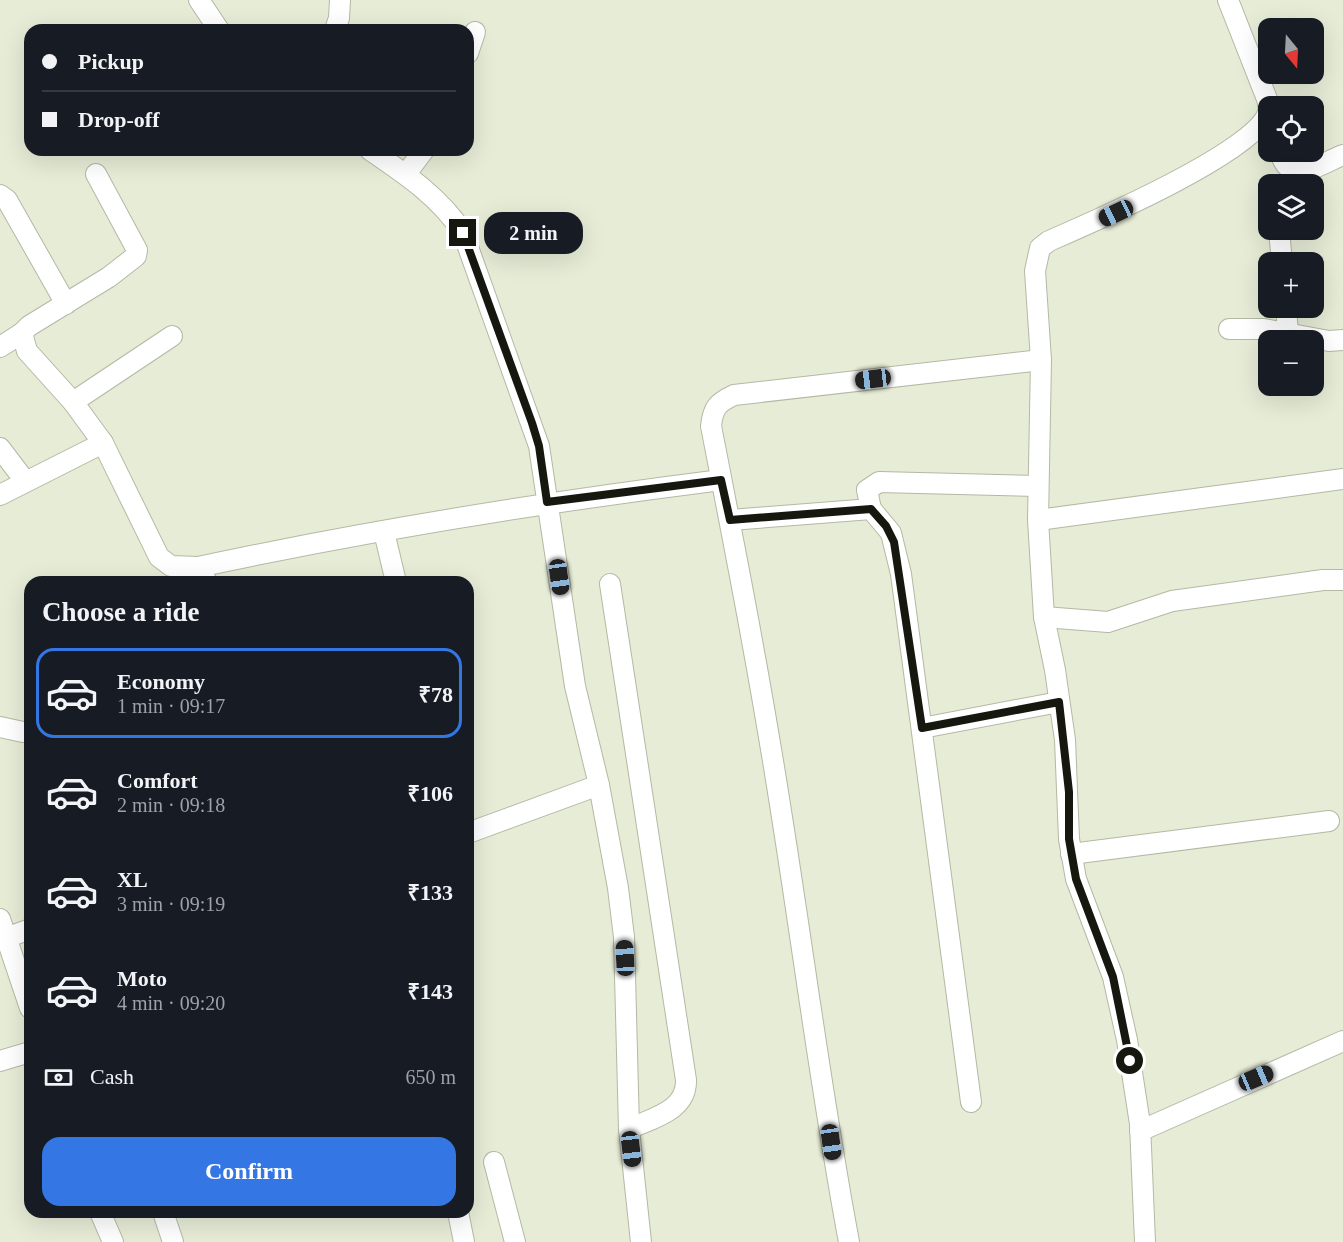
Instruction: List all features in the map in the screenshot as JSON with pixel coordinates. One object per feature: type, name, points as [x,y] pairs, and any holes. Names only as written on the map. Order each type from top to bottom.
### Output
[{"type":"street","points":[[200,0],[215,24]]},
{"type":"street","points":[[337,24],[340,0]]},
{"type":"street","points":[[1228,0],[1265,96]]},
{"type":"street","points":[[1145,1242],[1140,1131],[1121,1007],[1113,977],[1079,895],[1071,854],[1066,750],[1044,617],[1038,520],[1041,360],[1035,271],[1040,248],[1048,241],[1160,191],[1258,126]]},
{"type":"street","points":[[1282,167],[1291,171],[1300,171],[1343,155]]},
{"type":"street","points":[[379,156],[406,174],[447,213],[463,233],[539,446],[575,686],[599,785],[624,937],[629,1129],[641,1242]]},
{"type":"street","points":[[406,174],[420,156]]},
{"type":"street","points":[[0,346],[116,273],[137,253],[96,174]]},
{"type":"street","points":[[0,195],[8,200],[66,304]]},
{"type":"street","points":[[1229,329],[1258,331]]},
{"type":"street","points":[[22,333],[27,351],[73,402],[103,443],[159,557],[171,566],[202,574],[384,532],[547,502],[721,480]]},
{"type":"street","points":[[73,402],[172,336]]},
{"type":"street","points":[[1324,340],[1343,340]]},
{"type":"street","points":[[849,1242],[834,1162],[782,811],[711,426],[713,411],[719,402],[734,395],[1041,360]]},
{"type":"street","points":[[0,495],[103,443]]},
{"type":"street","points":[[0,448],[25,481]]},
{"type":"street","points":[[1038,520],[1343,479]]},
{"type":"street","points":[[971,1102],[922,728],[894,542],[886,526],[871,509],[867,490],[879,482],[1038,486]]},
{"type":"street","points":[[730,520],[871,509]]},
{"type":"street","points":[[384,532],[395,576]]},
{"type":"street","points":[[1044,617],[1108,622],[1172,601],[1323,580],[1343,580]]},
{"type":"street","points":[[610,584],[687,1090],[674,1109],[629,1129]]},
{"type":"street","points":[[922,728],[1059,702]]},
{"type":"street","points":[[0,727],[23,732]]},
{"type":"street","points":[[474,831],[599,785]]},
{"type":"street","points":[[1071,854],[1329,821]]},
{"type":"street","points":[[0,919],[24,990]]},
{"type":"street","points":[[6,938],[24,931]]},
{"type":"street","points":[[1140,1131],[1343,1041]]},
{"type":"street","points":[[0,1061],[24,1054]]},
{"type":"street","points":[[494,1162],[515,1242]]},
{"type":"street","points":[[103,1218],[113,1242]]},
{"type":"street","points":[[165,1218],[173,1242]]},
{"type":"street","points":[[459,1218],[464,1242]]},
{"type":"route","points":[[463,233],[532,423],[539,446],[547,502],[721,480],[730,520],[871,509],[891,533],[894,542],[901,574],[922,728],[1059,702],[1069,792],[1069,839],[1079,895],[1113,977],[1121,1007],[1130,1061]]}]
